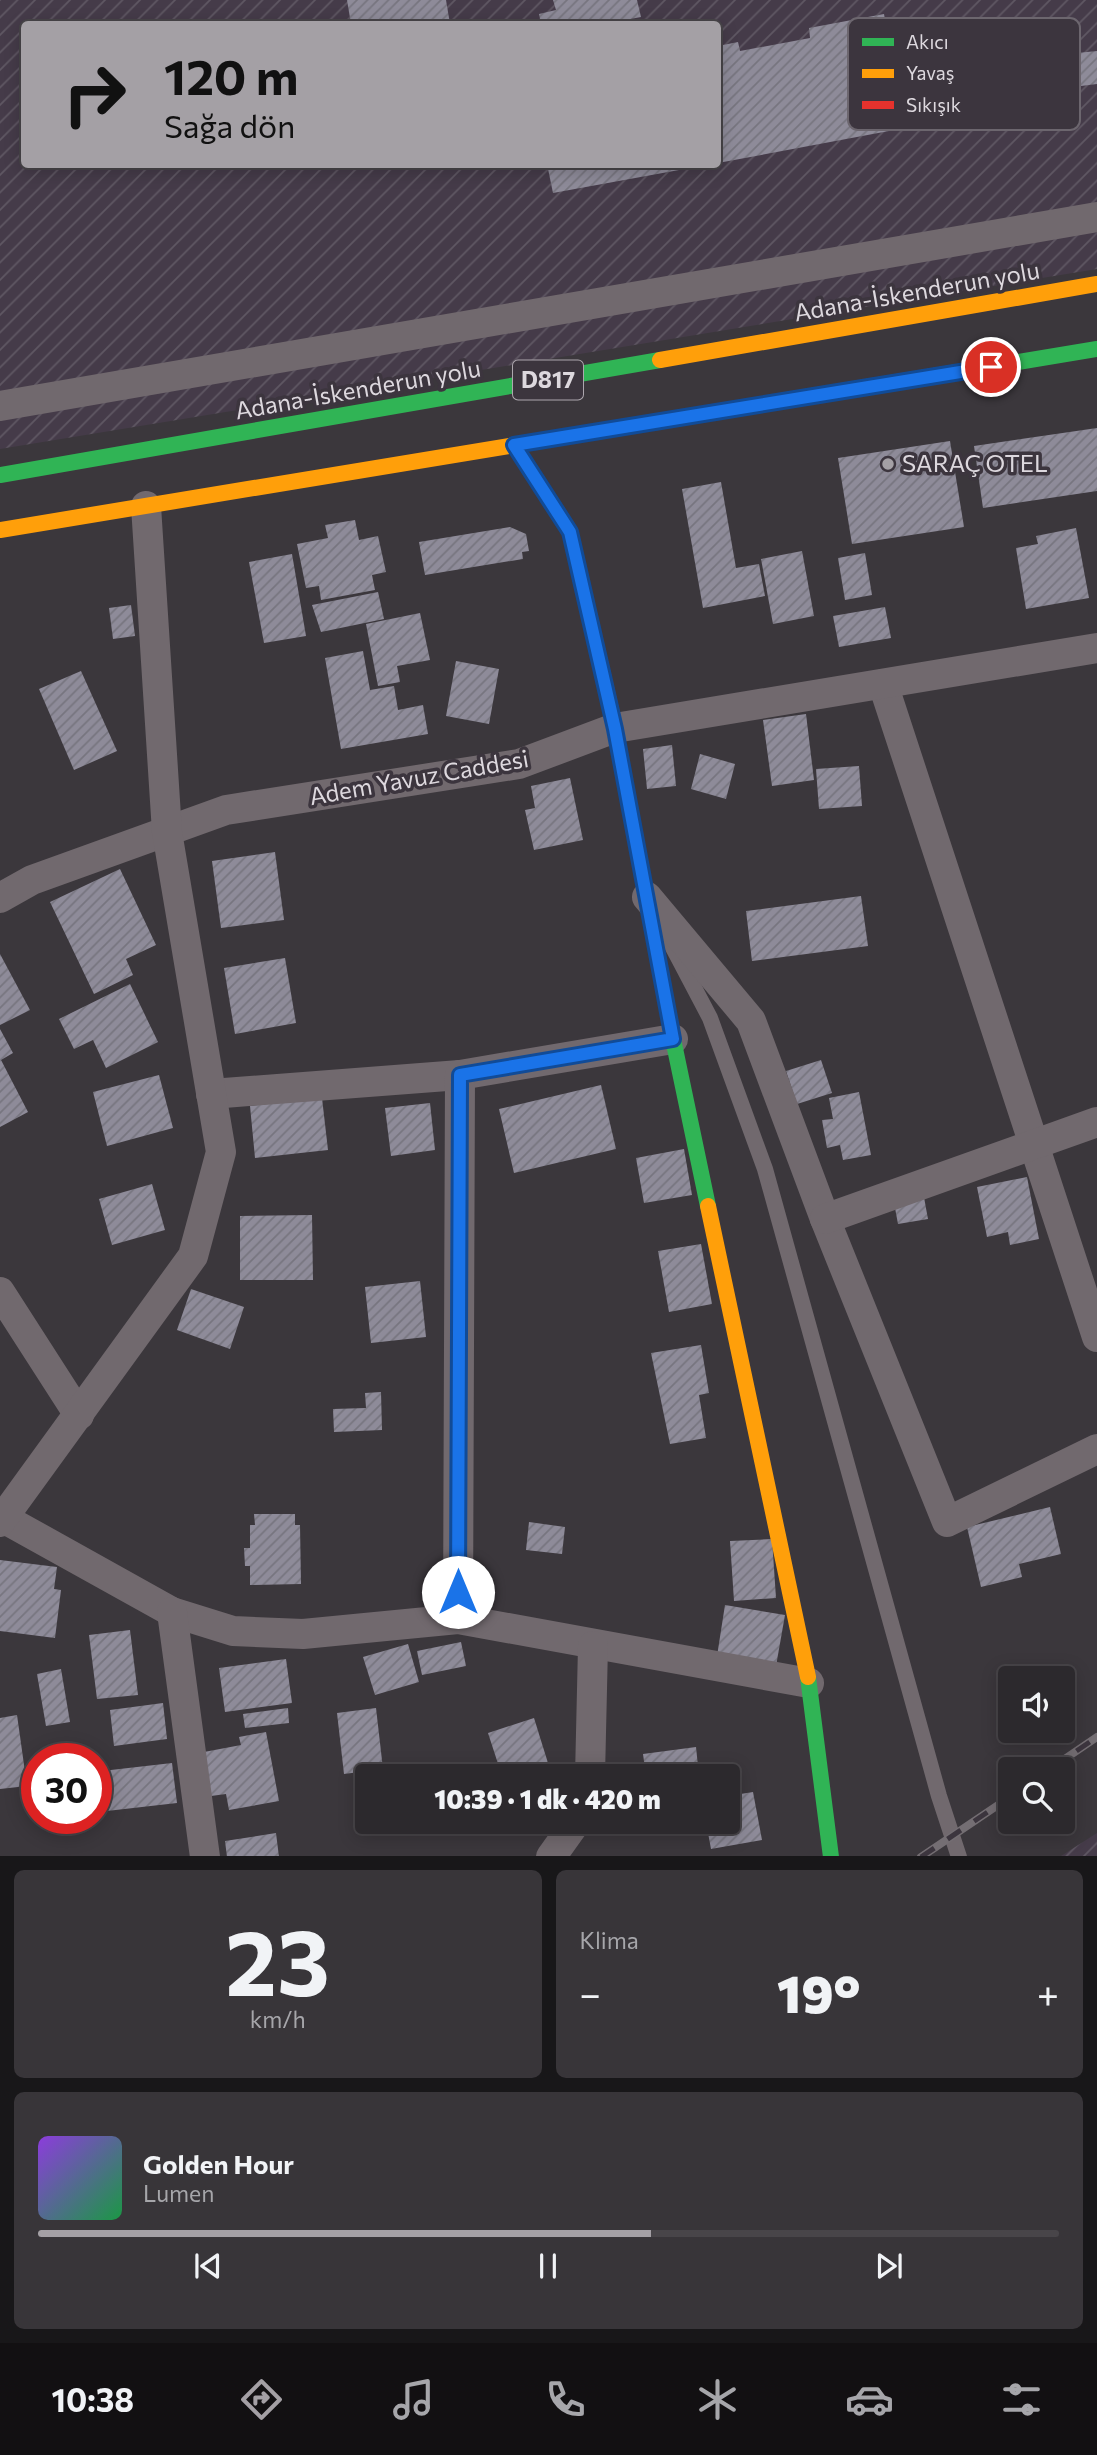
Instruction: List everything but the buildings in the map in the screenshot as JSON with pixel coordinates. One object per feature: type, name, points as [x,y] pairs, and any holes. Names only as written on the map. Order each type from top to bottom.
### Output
[{"type":"main road","name":"Adana-İskenderun yolu","points":[[0,475],[1097,284]]},
{"type":"main road","name":"D817","points":[[0,530],[1097,349]]},
{"type":"main road","points":[[514,445],[570,532],[615,729],[673,1039],[808,1683],[831,1856]]},
{"type":"street","points":[[0,406],[1097,217]]},
{"type":"street","points":[[146,506],[167,832],[221,1152],[192,1256],[2,1520],[172,1612],[233,1631],[303,1634],[458,1619],[593,1646],[808,1683]]},
{"type":"street","name":"Adem Yavuz Caddesi","points":[[0,898],[32,880],[226,810],[519,764],[615,729],[883,684],[1094,654]]},
{"type":"street","points":[[883,684],[1097,1337]]},
{"type":"street","points":[[647,897],[751,1021],[825,1219],[947,1522],[1097,1448]]},
{"type":"street","points":[[211,1094],[460,1075],[673,1039]]},
{"type":"street","points":[[458,1619],[460,1075]]},
{"type":"street","points":[[825,1219],[1097,1122]]},
{"type":"street","points":[[0,1292],[79,1415]]},
{"type":"street","points":[[172,1612],[205,1856]]},
{"type":"street","points":[[590,1764],[593,1646]]},
{"type":"street","points":[[552,1856],[567,1834]]},
{"type":"lane","points":[[647,897],[710,1018],[765,1169],[939,1796],[959,1856]]},
{"type":"shaded area","points":[[0,0],[1097,0],[1097,269],[0,449]]},
{"type":"shaded area","points":[[1097,1833],[1097,1856],[1061,1856]]},
{"type":"railway","points":[[1068,1757],[1097,1737]]},
{"type":"railway","points":[[922,1856],[998,1805]]},
{"type":"traffic: fast","points":[[551,439],[1097,349]]},
{"type":"traffic: fast","points":[[0,475],[660,360]]},
{"type":"traffic: fast","points":[[613,718],[673,1039],[708,1206]]},
{"type":"traffic: fast","points":[[808,1677],[831,1856]]},
{"type":"traffic: slow","points":[[660,360],[1097,284]]},
{"type":"traffic: slow","points":[[0,530],[551,439]]},
{"type":"traffic: slow","points":[[708,1206],[808,1677]]},
{"type":"traffic: jam","points":[[514,445],[570,532],[613,718]]},
{"type":"place","name":"SARAÇ OTEL","points":[[888,464]]},
{"type":"route","points":[[458,1592],[460,1075],[673,1039],[615,729],[570,532],[514,445],[991,367]]}]
